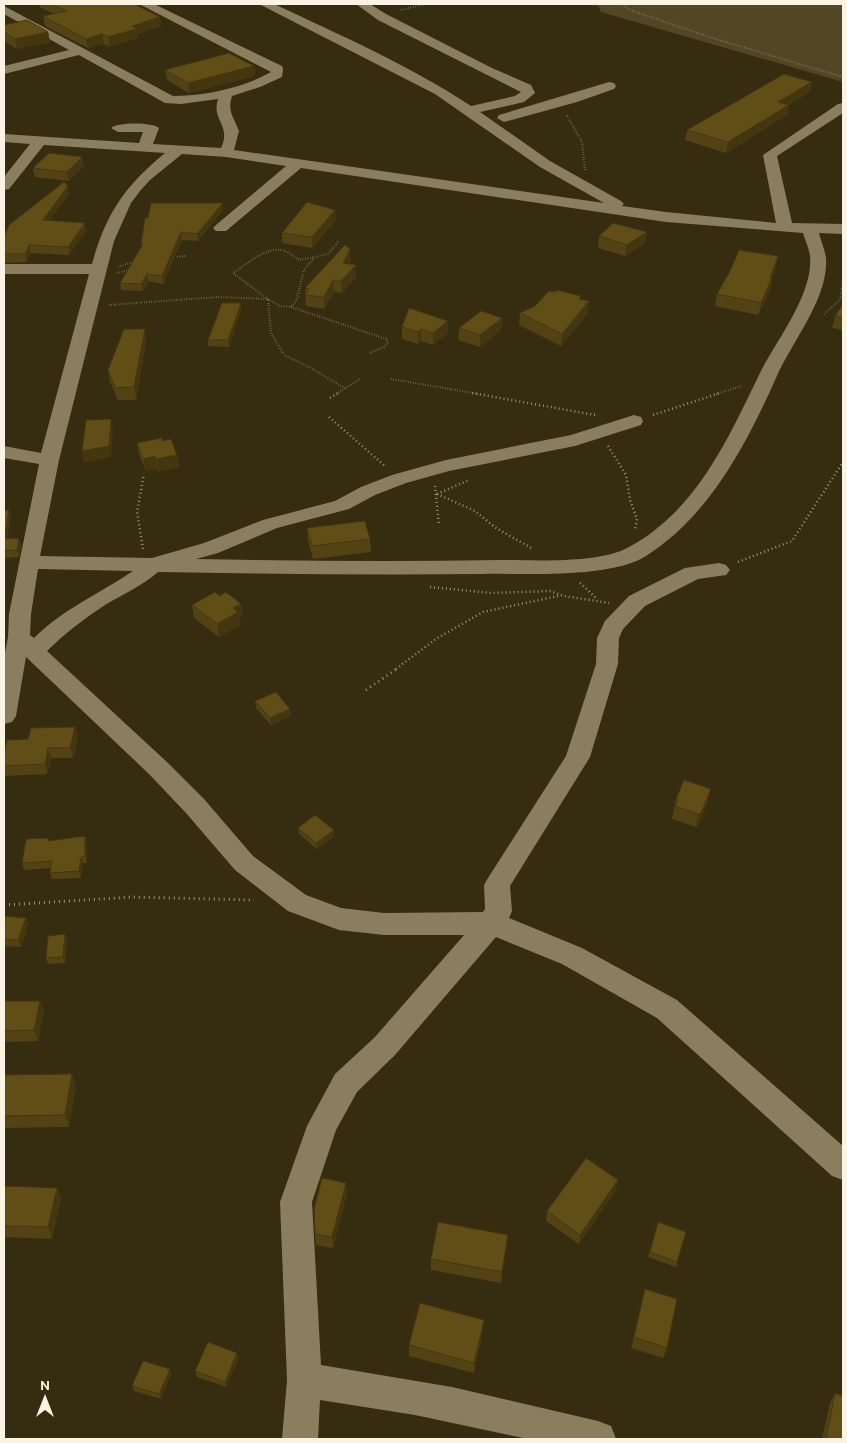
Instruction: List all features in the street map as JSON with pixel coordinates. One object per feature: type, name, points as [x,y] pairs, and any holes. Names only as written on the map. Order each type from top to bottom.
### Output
[{"type":"street","points":[[4,9],[170,100],[191,100],[227,92],[272,78],[277,74],[277,69],[145,4]]},
{"type":"street","points":[[265,4],[378,58],[440,91],[538,160],[625,210]]},
{"type":"street","points":[[362,4],[382,17],[486,71],[526,88],[528,93],[519,99],[469,110]]},
{"type":"street","points":[[4,70],[80,51]]},
{"type":"street","points":[[488,123],[610,86]]},
{"type":"street","points":[[226,153],[233,140],[233,130],[223,109],[227,92]]},
{"type":"street","points":[[144,148],[165,98]]},
{"type":"street","points":[[785,228],[770,155],[843,107]]},
{"type":"street","points":[[118,128],[152,128]]},
{"type":"street","points":[[4,138],[40,142],[226,153],[666,217],[785,228],[843,229]]},
{"type":"street","points":[[4,186],[40,142]]},
{"type":"street","points":[[4,716],[29,562],[49,460],[106,241],[124,203],[145,178],[178,150]]},
{"type":"street","points":[[221,228],[298,163]]},
{"type":"street","points":[[29,562],[432,568],[562,566],[603,562],[634,554],[670,527],[703,493],[730,454],[814,288],[818,259],[809,228]]},
{"type":"street","points":[[4,269],[96,274]]},
{"type":"street","points":[[19,629],[56,629],[98,600],[139,577],[153,565],[211,548],[270,524],[342,505],[368,490],[399,479],[446,466],[551,446],[634,421]]},
{"type":"street","points":[[4,452],[49,460]]},
{"type":"street","points":[[300,1439],[304,1380],[296,1202],[322,1126],[346,1083],[385,1046],[492,923],[499,911],[497,885],[578,757],[607,664],[608,638],[614,626],[638,601],[693,573],[719,570]]},
{"type":"street","points":[[19,629],[96,712],[159,769],[195,806],[244,863],[297,904],[339,919],[384,924],[492,923],[572,956],[667,1009],[843,1166]]},
{"type":"street","points":[[304,1380],[357,1386],[442,1402],[598,1439]]},
{"type":"path","points":[[622,4],[630,10],[709,37],[843,77]]},
{"type":"path","points":[[557,103],[580,134],[586,158],[584,186]]},
{"type":"path","points":[[338,242],[328,254],[299,260],[287,251],[268,252],[233,273],[280,306],[386,339],[388,344],[370,353]]},
{"type":"path","points":[[169,257],[186,256]]},
{"type":"path","points":[[291,308],[296,302],[304,270],[315,257]]},
{"type":"path","points":[[96,274],[144,260]]},
{"type":"path","points":[[96,274],[136,269]]},
{"type":"path","points":[[823,315],[842,300],[843,280]]},
{"type":"path","points":[[89,307],[182,299],[268,299]]},
{"type":"path","points":[[268,299],[271,333],[284,355],[311,368],[346,390]]},
{"type":"path","points":[[330,398],[346,390],[360,379]]},
{"type":"path","points":[[391,379],[634,421],[742,386],[765,384]]},
{"type":"path","points":[[328,417],[399,479]]},
{"type":"path","points":[[602,431],[605,442],[626,475],[630,500],[637,519],[635,526],[638,543],[634,554]]},
{"type":"path","points":[[719,570],[792,541],[843,462]]},
{"type":"path","points":[[144,474],[137,512],[144,555],[153,565]]},
{"type":"path","points":[[366,690],[418,654],[436,639],[483,612],[559,596],[596,599],[562,566],[496,528],[475,511],[437,494],[439,525]]},
{"type":"path","points":[[424,587],[491,593],[550,591],[559,596]]},
{"type":"path","points":[[4,905],[132,897],[234,898],[297,904]]},
{"type":"shaded area","points":[[597,4],[843,4],[843,82],[601,12]]},
{"type":"building","points":[[51,4],[134,4],[160,17],[132,26],[137,29],[108,37],[102,34],[86,39],[43,16],[67,11]]},
{"type":"building","points":[[27,20],[48,32],[15,39],[4,32],[4,25]]},
{"type":"building","points":[[229,53],[254,66],[188,83],[165,70]]},
{"type":"building","points":[[784,74],[812,82],[778,102],[789,105],[728,142],[687,130]]},
{"type":"building","points":[[49,153],[82,157],[67,172],[33,168]]},
{"type":"building","points":[[64,182],[68,186],[43,220],[85,223],[68,247],[29,245],[25,254],[4,254],[4,237],[9,225]]},
{"type":"building","points":[[307,202],[335,210],[312,237],[282,233]]},
{"type":"building","points":[[151,203],[223,203],[197,234],[181,232],[162,276],[147,274],[141,284],[120,283],[143,244],[141,244],[145,218],[148,218]]},
{"type":"building","points":[[613,223],[647,232],[627,245],[599,236]]},
{"type":"building","points":[[345,245],[350,249],[343,263],[356,265],[341,281],[333,280],[324,297],[305,295],[309,289],[305,288]]},
{"type":"building","points":[[739,250],[778,256],[770,278],[772,278],[761,303],[717,294]]},
{"type":"building","points":[[556,290],[581,296],[579,299],[589,301],[562,334],[520,313],[535,306],[549,291],[555,292]]},
{"type":"building","points":[[222,303],[241,303],[228,340],[208,340]]},
{"type":"building","points":[[843,304],[843,318],[835,316]]},
{"type":"building","points":[[409,308],[448,321],[433,333],[421,329],[418,332],[402,327]]},
{"type":"building","points":[[481,311],[502,318],[480,335],[459,328]]},
{"type":"building","points":[[124,329],[145,329],[134,387],[115,388],[108,370]]},
{"type":"building","points":[[111,419],[109,446],[82,451],[86,420]]},
{"type":"building","points":[[162,438],[163,441],[171,439],[177,455],[156,459],[155,456],[143,459],[137,443]]},
{"type":"building","points":[[4,510],[9,510],[4,538]]},
{"type":"building","points":[[365,521],[370,539],[312,546],[307,528]]},
{"type":"building","points":[[4,538],[19,539],[17,550],[4,551]]},
{"type":"building","points":[[215,592],[220,596],[226,592],[241,604],[233,608],[238,612],[217,624],[192,605]]},
{"type":"building","points":[[276,692],[290,709],[270,718],[255,701]]},
{"type":"building","points":[[75,727],[70,748],[48,748],[45,764],[4,766],[7,740],[28,739],[31,728]]},
{"type":"building","points":[[684,780],[711,789],[701,813],[698,814],[675,806]]},
{"type":"building","points":[[315,815],[334,830],[316,843],[298,828]]},
{"type":"building","points":[[85,836],[85,856],[81,857],[79,871],[50,873],[52,861],[22,863],[26,839],[49,838],[48,841]]},
{"type":"building","points":[[4,916],[26,918],[18,940],[4,939]]},
{"type":"building","points":[[65,934],[63,957],[46,958],[48,936]]},
{"type":"building","points":[[4,1001],[40,1001],[34,1030],[4,1031]]},
{"type":"building","points":[[72,1074],[65,1115],[4,1116],[4,1075]]},
{"type":"building","points":[[586,1158],[618,1180],[580,1235],[547,1211]]},
{"type":"building","points":[[322,1178],[346,1183],[332,1237],[315,1234],[314,1209]]},
{"type":"building","points":[[4,1186],[57,1188],[48,1227],[4,1226]]},
{"type":"building","points":[[438,1222],[508,1235],[502,1272],[431,1259]]},
{"type":"building","points":[[658,1222],[686,1232],[677,1262],[650,1252]]},
{"type":"building","points":[[645,1289],[677,1299],[667,1348],[634,1337]]},
{"type":"building","points":[[420,1303],[484,1320],[474,1363],[409,1345]]},
{"type":"building","points":[[208,1342],[237,1353],[225,1382],[195,1371]]},
{"type":"building","points":[[143,1361],[170,1369],[159,1394],[132,1386]]},
{"type":"building","points":[[835,1393],[843,1396],[843,1439],[826,1439]]}]
